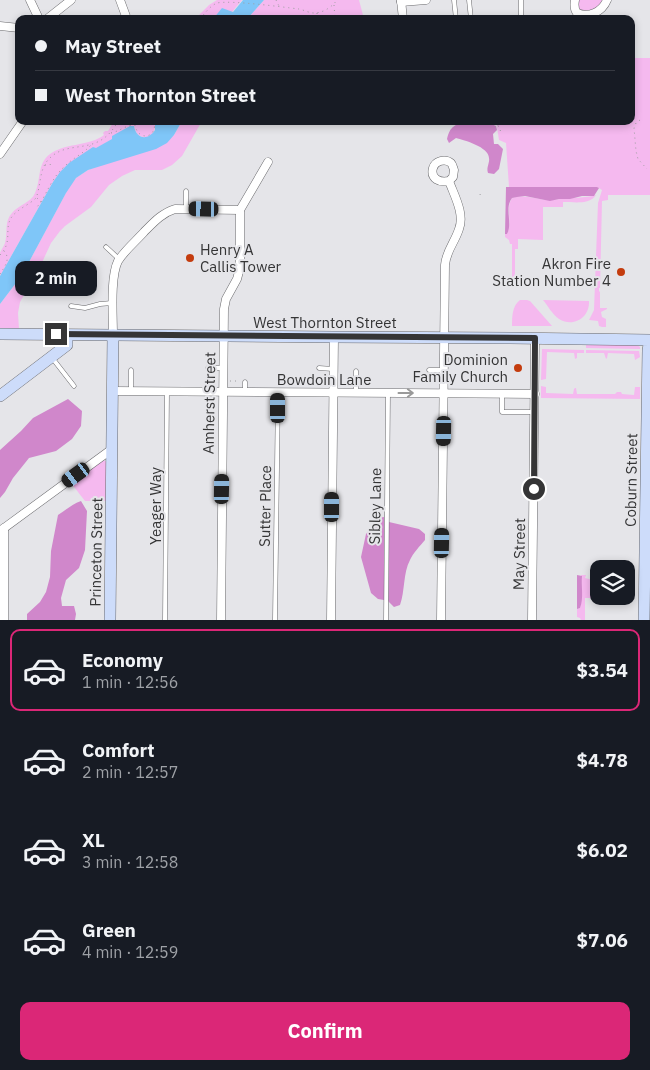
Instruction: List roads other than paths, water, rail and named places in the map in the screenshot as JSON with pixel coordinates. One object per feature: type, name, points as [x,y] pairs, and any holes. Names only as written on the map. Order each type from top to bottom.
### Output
[{"type":"street","points":[[30,0],[37,15]]},
{"type":"street","points":[[52,15],[71,0]]},
{"type":"street","points":[[120,0],[125,15]]},
{"type":"street","points":[[403,15],[401,1],[426,0]]},
{"type":"street","points":[[575,0],[574,7],[577,13],[583,15]]},
{"type":"street","points":[[589,15],[600,10],[606,3],[606,0]]},
{"type":"street","points":[[0,26],[15,28]]},
{"type":"street","points":[[0,154],[21,125]]},
{"type":"street","points":[[114,335],[114,273],[120,259],[162,215],[171,210],[240,210],[268,162]]},
{"type":"street","points":[[441,620],[445,260],[462,219],[460,209],[448,181]]},
{"type":"street","name":"Amherst Street","points":[[221,620],[225,304],[240,268],[240,210]]},
{"type":"street","name":"West Thornton Street","points":[[0,334],[650,339]]},
{"type":"street","points":[[1,393],[67,345],[67,335]]},
{"type":"street","name":"Princeton Street","points":[[110,620],[114,335]]},
{"type":"street","points":[[331,620],[334,337]]},
{"type":"street","name":"May Street","points":[[532,620],[535,338]]},
{"type":"street","name":"Coburn Street","points":[[644,620],[647,591],[648,350],[650,339]]},
{"type":"street","name":"Bowdoin Lane","points":[[112,391],[535,394]]},
{"type":"street","points":[[4,620],[2,530],[112,449]]},
{"type":"lane","points":[[454,0],[456,15]]},
{"type":"lane","points":[[469,0],[471,15]]},
{"type":"lane","points":[[520,0],[521,15]]},
{"type":"lane","points":[[186,191],[186,209]]},
{"type":"lane","points":[[106,247],[120,259]]},
{"type":"lane","points":[[71,306],[85,308],[113,303]]},
{"type":"lane","points":[[51,357],[74,386]]},
{"type":"lane","points":[[208,368],[223,368]]},
{"type":"lane","points":[[319,368],[334,369]]},
{"type":"lane","points":[[131,370],[131,391]]},
{"type":"lane","points":[[429,370],[444,370]]},
{"type":"lane","points":[[356,371],[356,393]]},
{"type":"lane","points":[[245,382],[245,392]]},
{"type":"lane","name":"Yeager Way","points":[[165,620],[167,392]]},
{"type":"lane","name":"Sutter Place","points":[[275,620],[278,392]]},
{"type":"lane","name":"Sibley Lane","points":[[386,620],[388,393]]},
{"type":"lane","points":[[502,394],[502,412],[535,412]]},
{"type":"water","points":[[243,0],[264,0],[251,15],[216,15],[222,8],[233,12]]},
{"type":"water","points":[[155,125],[180,125],[167,143],[156,149],[88,170],[76,178],[22,275],[0,304],[0,276],[60,172],[69,163],[93,147],[96,148],[112,139],[112,136],[130,126],[134,126],[137,134],[143,137],[149,136],[155,130]]},
{"type":"place","name":"Henry A Callis Tower","points":[[190,258]]},
{"type":"place","name":"Akron Fire Station Number 4","points":[[621,272]]},
{"type":"place","name":"Dominion Family Church","points":[[518,368]]}]
